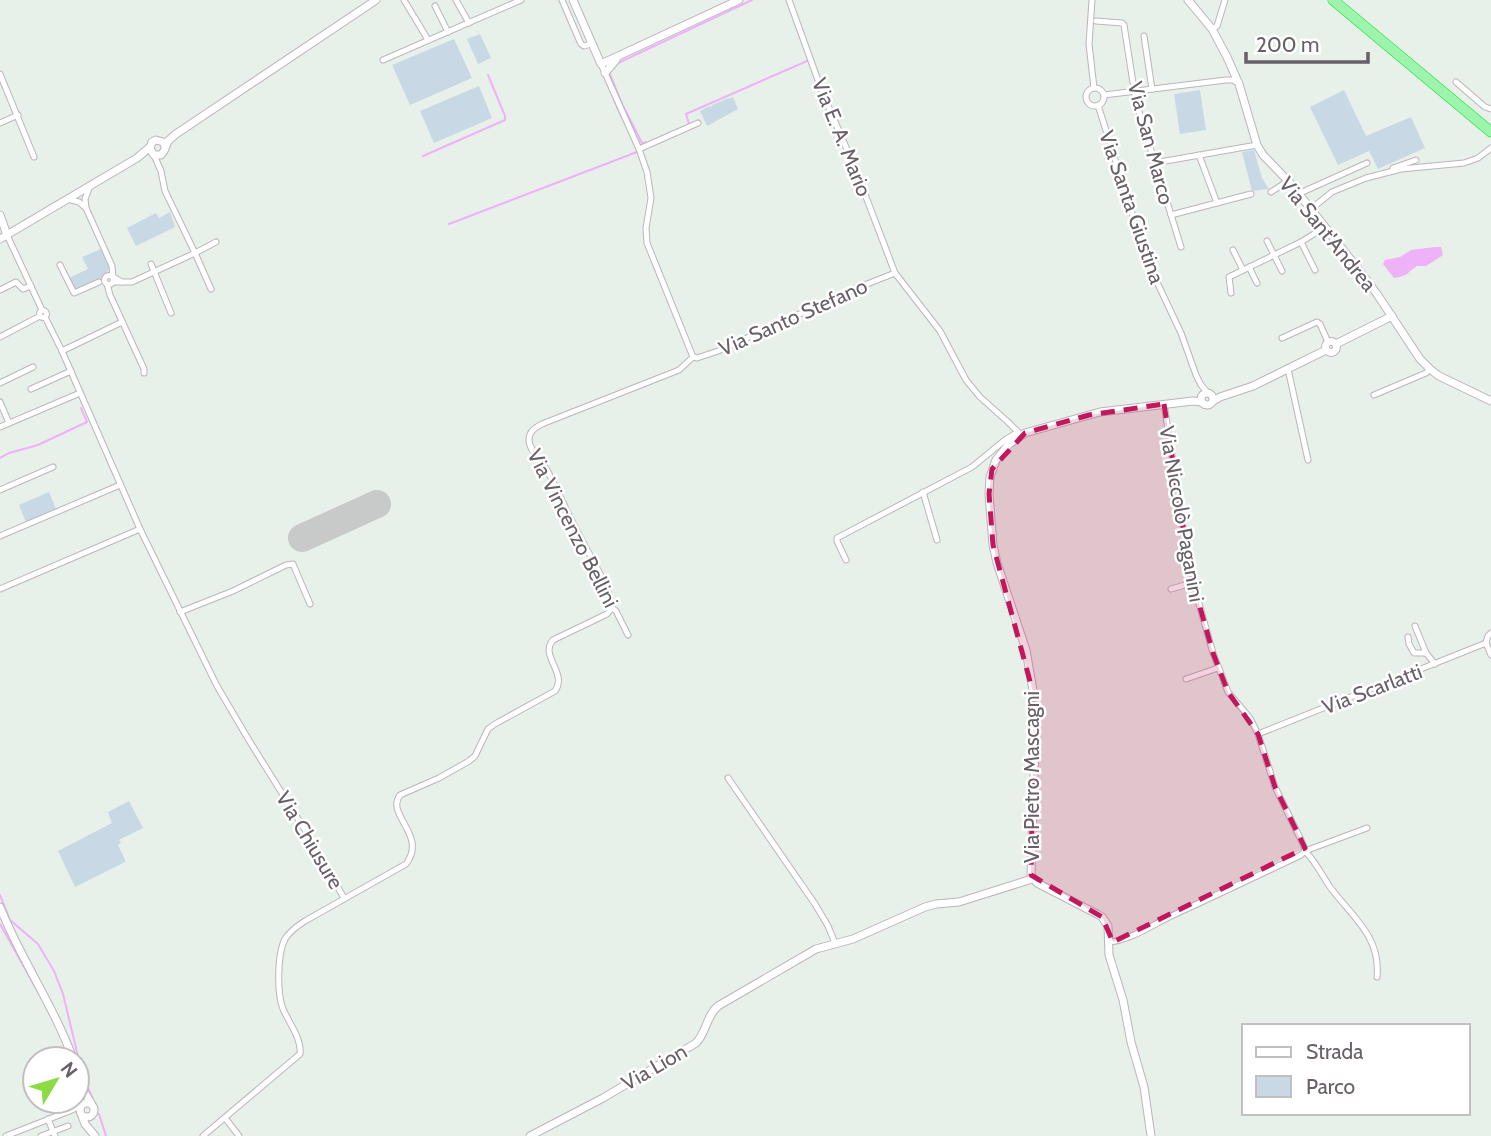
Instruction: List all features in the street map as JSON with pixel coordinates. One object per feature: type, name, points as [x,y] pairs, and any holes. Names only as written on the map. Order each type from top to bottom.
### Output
[{"type":"highway","points":[[1334,0],[1491,132]]},
{"type":"highway","points":[[1343,0],[1491,125]]},
{"type":"street","points":[[0,215],[4,237],[137,158],[152,152],[161,155],[163,146],[176,134],[376,0]]},
{"type":"street","points":[[404,0],[428,40]]},
{"type":"street","points":[[456,0],[469,23]]},
{"type":"street","points":[[383,60],[522,0]]},
{"type":"street","points":[[562,0],[569,17],[578,14]]},
{"type":"street","name":"Via Santo Stefano","points":[[573,0],[644,161],[650,190],[647,243],[692,356],[697,358],[718,351],[895,274],[940,331],[966,380],[1019,434]]},
{"type":"street","points":[[601,64],[739,0]]},
{"type":"street","name":"Via E. A. Mario","points":[[789,0],[823,94],[855,168],[895,274]]},
{"type":"street","points":[[1092,0],[1089,44],[1094,88]]},
{"type":"street","name":"Via Sant'Andrea","points":[[1188,0],[1212,29],[1234,78],[1257,145],[1377,294],[1420,359],[1439,376],[1491,401]]},
{"type":"street","points":[[1212,29],[1217,26],[1226,0]]},
{"type":"street","points":[[433,4],[448,32]]},
{"type":"street","name":"Via Santo Stefano","points":[[569,17],[581,44],[591,44]]},
{"type":"street","name":"Via San Marco","points":[[1096,22],[1124,24],[1134,92],[1181,247]]},
{"type":"street","points":[[1144,36],[1152,89]]},
{"type":"street","points":[[596,56],[621,55]]},
{"type":"street","points":[[605,73],[621,55]]},
{"type":"street","points":[[0,74],[34,157]]},
{"type":"street","points":[[1104,95],[1234,78]]},
{"type":"street","points":[[1455,82],[1491,109]]},
{"type":"street","points":[[1094,88],[1102,90],[1104,95],[1103,102],[1098,105],[1092,105],[1086,99],[1089,90],[1094,88]]},
{"type":"street","name":"Via Santa Giustina","points":[[1098,105],[1147,261],[1181,333],[1206,397]]},
{"type":"street","points":[[0,123],[18,116]]},
{"type":"street","points":[[639,149],[698,123]]},
{"type":"street","points":[[163,146],[154,141],[152,152],[161,171],[165,191],[211,289]]},
{"type":"street","points":[[1154,163],[1257,145]]},
{"type":"street","points":[[161,171],[163,146]]},
{"type":"street","points":[[1311,209],[1332,192],[1356,181],[1401,169],[1464,163],[1478,158],[1491,148]]},
{"type":"street","points":[[1199,155],[1216,203]]},
{"type":"street","points":[[1381,173],[1416,160]]},
{"type":"street","points":[[1298,194],[1367,163]]},
{"type":"street","points":[[1270,192],[1288,181]]},
{"type":"street","points":[[90,186],[85,199],[86,208],[113,266],[108,281],[110,295],[144,373]]},
{"type":"street","points":[[1171,215],[1251,194]]},
{"type":"street","points":[[66,199],[79,202],[86,208]]},
{"type":"street","points":[[1231,293],[1229,277],[1301,242],[1325,227]]},
{"type":"street","name":"Via Chiusure","points":[[4,237],[62,351],[120,485],[217,686],[344,898],[297,926],[281,949],[280,1001],[300,1044],[300,1054],[203,1136]]},
{"type":"street","points":[[1267,241],[1282,271]]},
{"type":"street","points":[[60,265],[75,293],[108,281],[132,282],[216,242]]},
{"type":"street","points":[[1301,242],[1315,270]]},
{"type":"street","points":[[1233,250],[1257,283]]},
{"type":"street","points":[[151,264],[171,313]]},
{"type":"street","points":[[0,290],[16,282],[23,289],[31,286]]},
{"type":"street","points":[[0,337],[42,315]]},
{"type":"street","name":"Via Pietro Mascagni","points":[[846,560],[837,538],[972,467],[1019,434],[1100,412],[1206,397],[1253,386],[1392,316]]},
{"type":"street","points":[[62,351],[122,322]]},
{"type":"street","points":[[1282,338],[1318,322],[1330,345]]},
{"type":"street","name":"Via Vincenzo Bellini","points":[[628,635],[612,608],[613,603],[602,579],[547,470],[529,444],[528,438],[534,429],[542,424],[679,370],[692,356]]},
{"type":"street","points":[[0,383],[33,367]]},
{"type":"street","points":[[1288,369],[1308,460]]},
{"type":"street","points":[[1374,395],[1430,369]]},
{"type":"street","points":[[31,390],[71,371]]},
{"type":"street","points":[[0,426],[80,393]]},
{"type":"street","points":[[0,402],[9,423]]},
{"type":"street","name":"Via Niccolò Paganini","points":[[1164,404],[1186,554],[1218,668],[1228,692],[1250,718],[1258,734],[1275,787],[1305,851],[1370,937],[1378,958],[1377,977]]},
{"type":"street","name":"Via Pietro Mascagni","points":[[1007,442],[989,477],[989,494],[997,563],[1026,650],[1034,696],[1032,879],[1090,909],[1102,917],[1108,926],[1109,955],[1144,1087],[1151,1136]]},
{"type":"street","points":[[0,490],[53,467]]},
{"type":"street","points":[[0,536],[120,485]]},
{"type":"street","points":[[923,492],[937,540]]},
{"type":"street","points":[[0,589],[140,528]]},
{"type":"street","points":[[180,612],[293,564],[310,604]]},
{"type":"street","points":[[1171,589],[1192,583]]},
{"type":"street","points":[[344,898],[401,867],[410,858],[411,838],[396,807],[400,795],[469,761],[475,756],[488,729],[555,691],[559,686],[559,676],[548,651],[550,643],[607,614],[612,608]]},
{"type":"street","points":[[1415,626],[1426,653],[1435,664]]},
{"type":"street","points":[[1491,633],[1486,643],[1491,654]]},
{"type":"street","points":[[1408,638],[1414,653],[1426,653]]},
{"type":"street","name":"Via Scarlatti","points":[[1258,734],[1486,643]]},
{"type":"street","points":[[1186,678],[1218,668]]},
{"type":"street","points":[[728,778],[822,916],[835,943]]},
{"type":"street","points":[[1110,942],[1220,894],[1305,851],[1367,828]]},
{"type":"street","name":"Via Lion","points":[[530,1136],[603,1098],[696,1043],[703,1034],[709,1017],[718,1006],[809,952],[853,939],[925,907],[958,902],[1032,879]]},
{"type":"street","points":[[0,907],[67,1045]]},
{"type":"street","points":[[91,1107],[95,1109],[97,1133]]},
{"type":"street","points":[[77,1115],[91,1116],[94,1113]]},
{"type":"street","points":[[6,1136],[59,1115]]},
{"type":"street","points":[[83,1116],[97,1133]]},
{"type":"street","points":[[225,1118],[239,1136]]},
{"type":"street","points":[[48,1119],[54,1134]]},
{"type":"street","points":[[41,1136],[54,1134],[68,1126]]},
{"type":"highlighted area","points":[[1164,404],[1190,572],[1213,653],[1228,692],[1258,734],[1275,787],[1305,848],[1113,942],[1102,917],[1031,875],[1034,696],[993,545],[989,494],[992,469],[1025,433],[1089,415]]},
{"type":"green space","points":[[480,34],[491,58],[478,64],[467,39]]},
{"type":"green space","points":[[454,39],[472,78],[410,105],[392,65]]},
{"type":"green space","points":[[479,86],[492,118],[434,143],[420,111]]},
{"type":"green space","points":[[1200,90],[1206,130],[1180,134],[1174,94]]},
{"type":"green space","points":[[1344,90],[1366,136],[1411,117],[1425,148],[1378,169],[1369,151],[1338,165],[1310,107]]},
{"type":"green space","points":[[733,97],[738,109],[707,126],[700,111]]},
{"type":"green space","points":[[1254,150],[1262,178],[1269,189],[1252,191],[1242,152]]},
{"type":"green space","points":[[170,212],[175,227],[136,246],[127,228],[156,213],[159,218]]},
{"type":"green space","points":[[101,249],[110,268],[100,279],[76,290],[69,278],[88,269],[82,257]]},
{"type":"green space","points":[[49,492],[56,509],[26,522],[19,505]]},
{"type":"green space","points":[[129,801],[143,828],[119,840],[121,843],[118,845],[125,862],[75,887],[58,851],[112,823],[108,812]]},
{"type":"shaded area","points":[[1441,247],[1443,255],[1426,266],[1417,266],[1403,276],[1394,278],[1383,264],[1385,260],[1400,257],[1411,250]]},
{"type":"waterway","points":[[618,63],[752,0]]},
{"type":"waterway","points":[[689,124],[686,114],[807,61]]},
{"type":"waterway","points":[[609,72],[642,143],[649,142]]},
{"type":"waterway","points":[[423,156],[505,120],[488,75]]},
{"type":"waterway","points":[[614,100],[622,118]]},
{"type":"waterway","points":[[449,224],[637,152]]},
{"type":"waterway","points":[[0,458],[38,445],[87,422],[81,408]]},
{"type":"waterway","points":[[0,895],[10,920],[38,944],[54,971],[63,994],[83,1077],[93,1099]]},
{"type":"waterway","points":[[0,924],[42,999]]},
{"type":"waterway","points":[[99,1114],[106,1136]]},
{"type":"runway","points":[[302,538],[377,504]]}]
